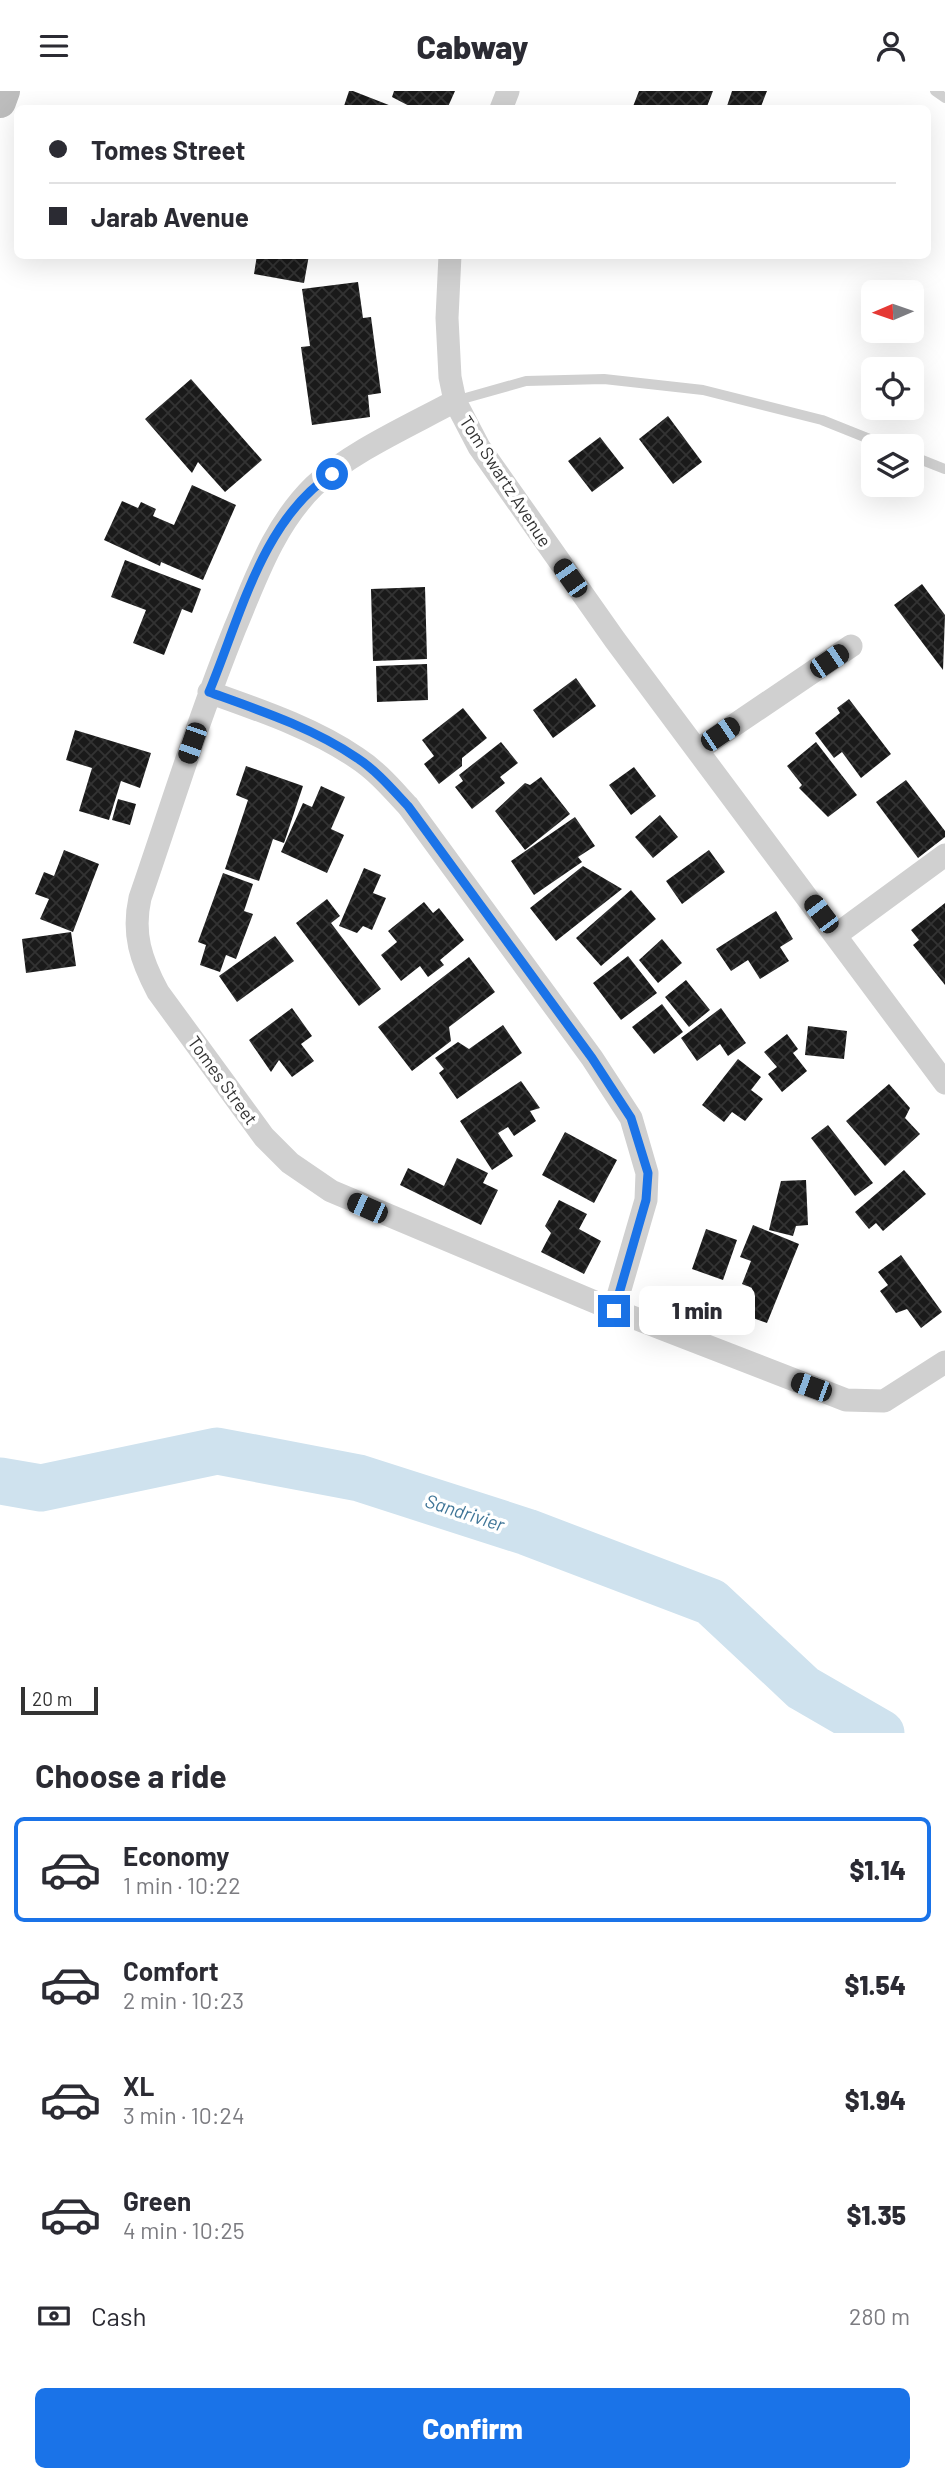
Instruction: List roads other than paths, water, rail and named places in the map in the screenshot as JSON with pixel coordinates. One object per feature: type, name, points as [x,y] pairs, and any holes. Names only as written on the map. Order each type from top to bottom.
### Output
[{"type":"main road","points":[[0,102],[5,91]]},
{"type":"street","name":"Tom Swartz Avenue","points":[[450,259],[447,317],[455,401],[466,426],[497,475],[615,640],[699,749],[945,1083]]},
{"type":"street","name":"Tomes Street","points":[[455,401],[379,442],[317,484],[282,524],[259,569],[209,692],[135,922],[144,961],[158,992],[264,1137],[289,1163],[344,1197],[614,1311],[846,1400],[884,1401],[945,1362]]},
{"type":"street","points":[[699,749],[851,646]]},
{"type":"street","points":[[209,692],[275,716],[324,739],[357,757],[376,773],[408,806],[592,1058],[631,1118],[648,1173],[646,1200],[614,1311]]},
{"type":"street","points":[[836,935],[945,855]]},
{"type":"lane","points":[[935,91],[945,98]]},
{"type":"lane","points":[[455,401],[526,381],[604,379],[703,390],[822,420],[861,436]]},
{"type":"lane","points":[[924,461],[945,469]]},
{"type":"waterway","name":"Sandrivier","points":[[0,1481],[41,1488],[217,1451],[359,1478],[527,1532],[711,1602],[803,1688],[881,1733]]}]
